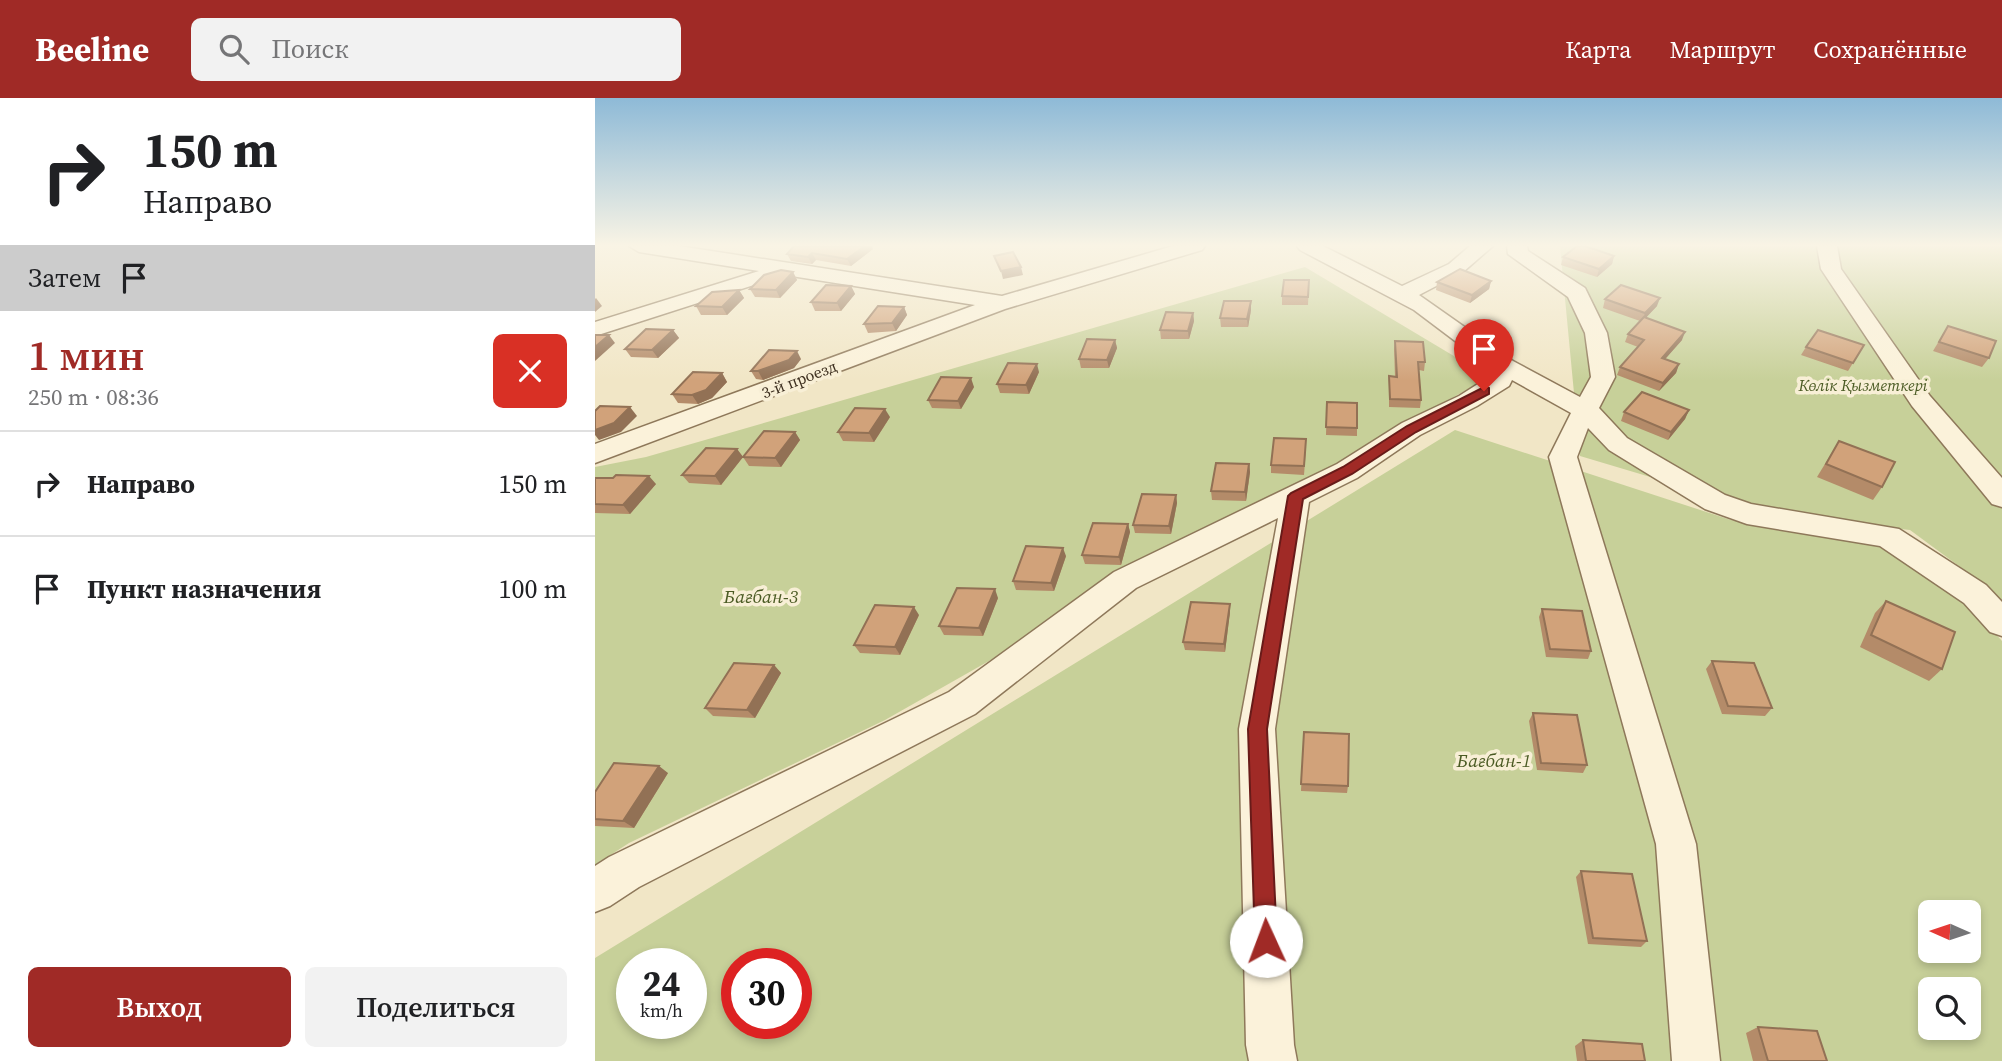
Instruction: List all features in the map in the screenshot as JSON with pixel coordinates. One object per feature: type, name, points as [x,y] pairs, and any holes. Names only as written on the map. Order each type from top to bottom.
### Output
[{"type":"street","points":[[595,329],[716,291]]},
{"type":"street","points":[[926,291],[1003,303]]},
{"type":"street","name":"3-й проезд","points":[[595,454],[1003,303],[1044,291]]},
{"type":"street","points":[[1394,291],[1422,305],[1504,366],[1587,411],[1618,444],[1715,502],[1747,513],[1888,537],[1995,607]]},
{"type":"street","points":[[1402,295],[1410,291]]},
{"type":"street","points":[[1574,291],[1596,333],[1603,377],[1587,411],[1571,436],[1563,457],[1676,844],[1696,1061]]},
{"type":"street","points":[[1846,291],[1921,401],[2002,497]]},
{"type":"street","points":[[595,891],[624,872],[962,703],[1125,580],[1347,471],[1411,429],[1500,381],[1504,366]]},
{"type":"street","points":[[1273,1061],[1270,1045],[1257,729],[1296,496]]},
{"type":"green space","name":"Бағбан-3","points":[[1222,291],[1345,291],[1489,377],[885,720],[629,843],[595,865],[595,467],[646,457]]},
{"type":"green space","name":"Көлік Қызметкері","points":[[1564,291],[2002,291],[2002,602],[1990,589],[1910,530],[1810,519],[1724,499],[1580,456]]},
{"type":"green space","name":"Бағбан-1","points":[[1455,430],[1731,520],[1883,544],[1966,601],[2002,641],[2002,1061],[595,1061],[595,958]]},
{"type":"building","points":[[738,291],[722,307],[696,306],[712,292]]},
{"type":"building","points":[[821,291],[847,291],[837,303],[811,302]]},
{"type":"building","points":[[1283,291],[1308,291],[1308,297],[1282,296]]},
{"type":"building","points":[[1461,291],[1478,291],[1472,295]]},
{"type":"building","points":[[1614,291],[1639,291],[1660,298],[1645,313],[1605,299]]},
{"type":"building","points":[[1224,301],[1251,301],[1247,319],[1220,318]]},
{"type":"building","points":[[878,306],[904,307],[892,323],[864,324]]},
{"type":"building","points":[[1166,312],[1193,313],[1188,331],[1160,330]]},
{"type":"building","points":[[1644,317],[1685,332],[1662,358],[1679,364],[1663,383],[1620,367],[1644,340],[1628,334]]},
{"type":"building","points":[[1948,326],[1996,341],[1989,358],[1939,342]]},
{"type":"building","points":[[646,329],[673,330],[652,350],[625,349]]},
{"type":"building","points":[[1818,330],[1864,345],[1853,363],[1806,347]]},
{"type":"building","points":[[595,335],[609,335],[595,347]]},
{"type":"building","points":[[1087,339],[1115,340],[1107,360],[1079,359]]},
{"type":"building","points":[[1395,341],[1423,342],[1425,362],[1418,362],[1421,400],[1390,399],[1389,376],[1397,377]]},
{"type":"building","points":[[769,350],[797,351],[789,360],[751,371]]},
{"type":"building","points":[[1008,363],[1037,364],[1026,385],[997,384]]},
{"type":"building","points":[[693,372],[722,373],[706,390],[692,395],[672,394]]},
{"type":"building","points":[[941,377],[971,378],[958,401],[928,400]]},
{"type":"building","points":[[1642,392],[1689,410],[1671,432],[1624,412]]},
{"type":"building","points":[[1327,402],[1357,403],[1357,428],[1326,427]]},
{"type":"building","points":[[600,406],[630,407],[614,423],[595,430],[595,411]]},
{"type":"building","points":[[855,408],[885,409],[869,433],[838,432]]},
{"type":"building","points":[[764,431],[795,432],[775,458],[743,457]]},
{"type":"building","points":[[1274,438],[1306,439],[1304,466],[1271,465]]},
{"type":"building","points":[[1839,441],[1895,462],[1882,487],[1826,464]]},
{"type":"building","points":[[706,448],[737,449],[715,476],[682,475]]},
{"type":"building","points":[[1216,463],[1249,464],[1245,492],[1211,491]]},
{"type":"building","points":[[616,475],[649,476],[623,505],[595,504],[595,478],[613,478]]},
{"type":"building","points":[[1142,494],[1176,495],[1169,526],[1133,525]]},
{"type":"building","points":[[1093,523],[1128,524],[1119,557],[1082,555]]},
{"type":"building","points":[[1026,546],[1063,548],[1051,583],[1013,581]]},
{"type":"building","points":[[957,588],[995,589],[979,628],[939,626]]},
{"type":"building","points":[[1886,601],[1955,632],[1942,669],[1871,635]]},
{"type":"building","points":[[1191,602],[1230,604],[1224,644],[1183,642]]},
{"type":"building","points":[[875,605],[914,607],[895,647],[854,645]]},
{"type":"building","points":[[1542,609],[1582,611],[1591,651],[1550,649]]},
{"type":"building","points":[[1712,661],[1754,663],[1772,708],[1728,706]]},
{"type":"building","points":[[734,663],[774,665],[747,710],[705,708]]},
{"type":"building","points":[[1533,713],[1577,715],[1587,765],[1541,763]]},
{"type":"building","points":[[1304,732],[1349,734],[1348,786],[1301,784]]},
{"type":"building","points":[[614,763],[659,766],[623,821],[595,819],[595,792]]},
{"type":"building","points":[[1581,871],[1632,874],[1647,941],[1593,938]]},
{"type":"building","points":[[1758,1027],[1817,1031],[1827,1061],[1768,1061]]},
{"type":"building","points":[[1583,1040],[1642,1044],[1645,1061],[1586,1061]]},
{"type":"route","points":[[1266,941],[1257,729],[1296,496],[1347,471],[1411,429],[1484,391]]}]
